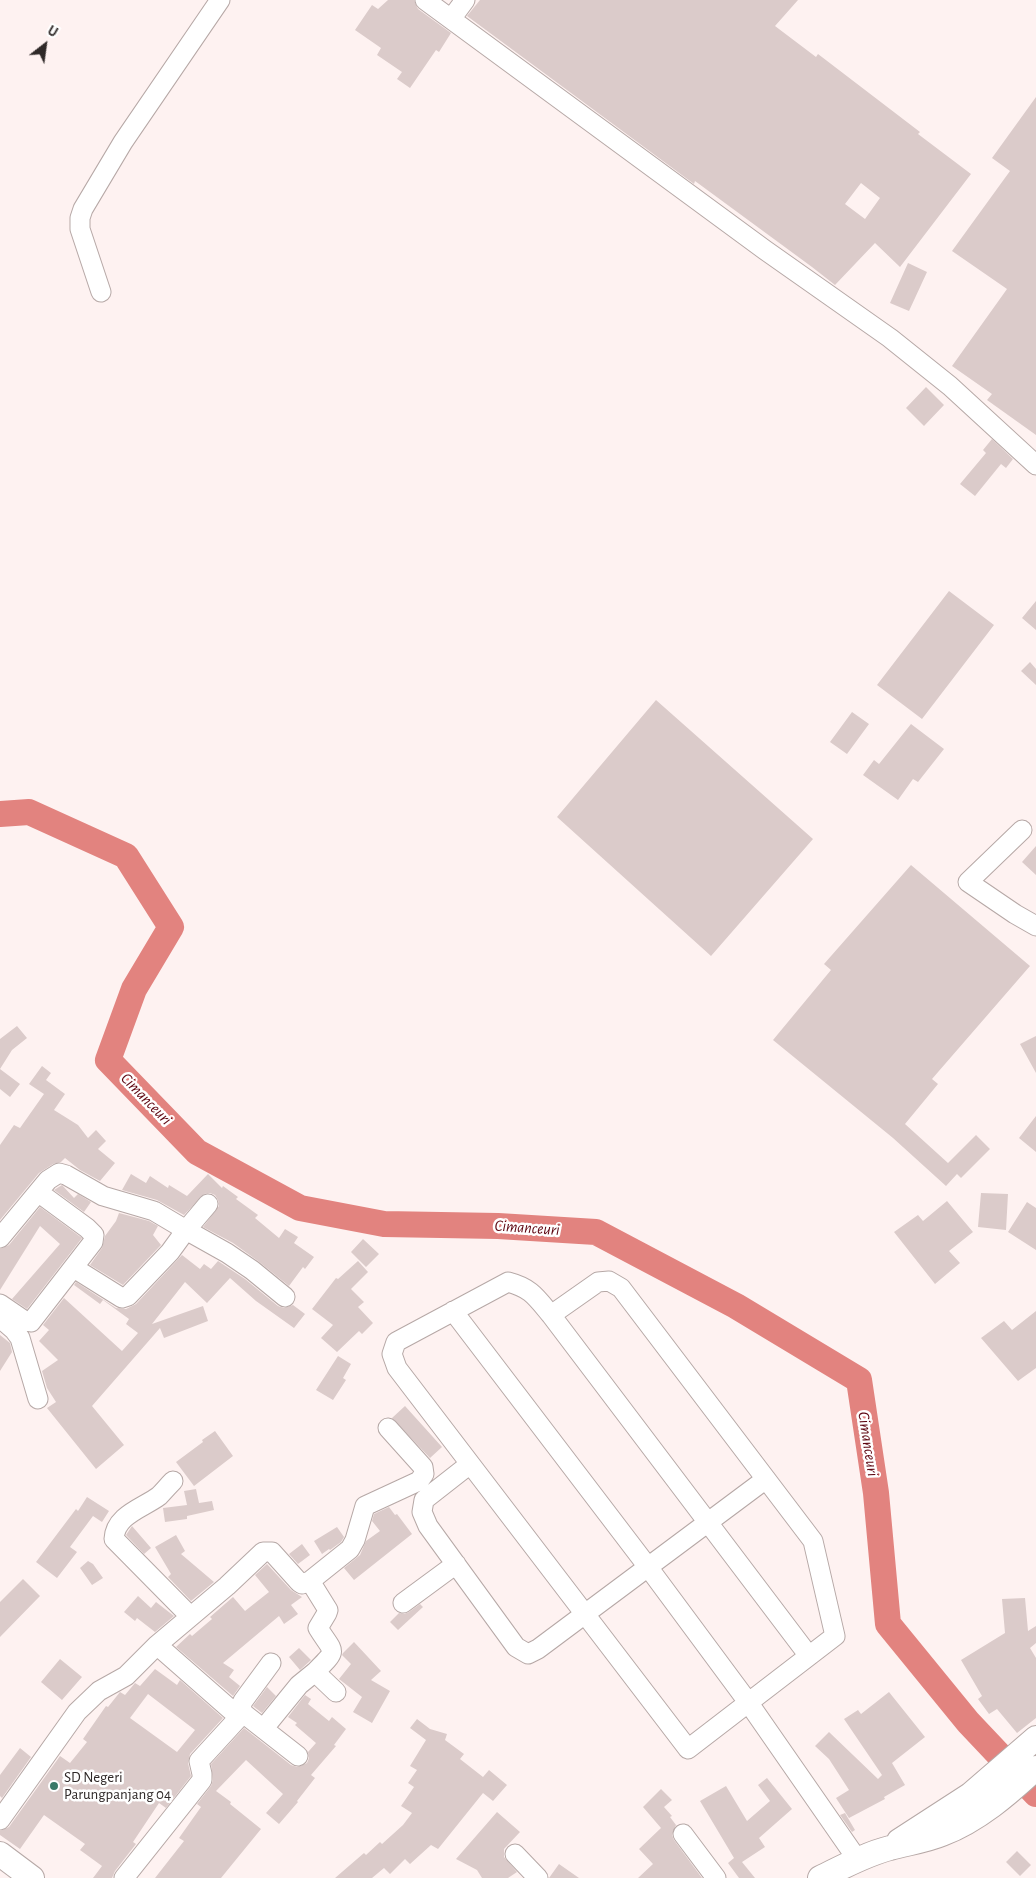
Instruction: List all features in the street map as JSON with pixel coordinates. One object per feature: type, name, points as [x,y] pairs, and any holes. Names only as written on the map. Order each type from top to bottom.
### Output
[{"type":"main road","points":[[977,1803],[1007,1763],[1036,1738]]},
{"type":"main road","points":[[820,1878],[857,1860],[890,1848],[914,1830],[977,1803],[1029,1774]]},
{"type":"main road","points":[[0,1854],[32,1878]]},
{"type":"street","points":[[101,292],[80,229],[80,218],[83,209],[123,142],[220,0]]},
{"type":"street","points":[[425,0],[727,223],[890,338],[950,386],[1036,465]]},
{"type":"street","points":[[451,19],[465,0]]},
{"type":"street","points":[[1022,830],[968,882],[1036,926]]},
{"type":"street","points":[[0,1238],[48,1180],[59,1174],[103,1196],[154,1211],[227,1252],[285,1297]]},
{"type":"street","points":[[0,1304],[25,1321],[31,1322],[93,1242],[94,1235],[87,1228],[38,1192]]},
{"type":"street","points":[[74,1268],[122,1298],[128,1296],[170,1252],[208,1204]]},
{"type":"street","points":[[551,1315],[598,1282],[609,1281],[621,1288],[813,1541],[835,1636],[809,1656],[748,1702],[688,1749],[397,1368],[392,1354],[396,1342],[508,1282],[521,1285],[533,1292],[809,1656]]},
{"type":"street","points":[[453,1311],[748,1702],[857,1860]]},
{"type":"street","points":[[0,1318],[20,1338],[38,1399]]},
{"type":"street","points":[[0,1820],[77,1712],[91,1697],[126,1676],[157,1645],[227,1586],[263,1552],[272,1552],[302,1584],[310,1581],[350,1549],[355,1540],[365,1506],[416,1484],[422,1478],[424,1471],[422,1467],[388,1428]]},
{"type":"street","points":[[470,1464],[424,1500],[422,1512],[428,1526],[516,1646],[528,1654],[538,1649],[766,1480]]},
{"type":"street","points":[[173,1482],[159,1495],[128,1515],[116,1529],[114,1539],[190,1616]]},
{"type":"street","points":[[403,1603],[456,1564]]},
{"type":"street","points":[[264,1728],[299,1685],[331,1656],[333,1651],[331,1645],[318,1628],[328,1610],[310,1581]]},
{"type":"street","points":[[157,1645],[241,1715],[264,1728],[298,1756]]},
{"type":"street","points":[[124,1878],[202,1780],[199,1761],[241,1715],[243,1701],[272,1663]]},
{"type":"street","points":[[315,1672],[336,1692]]},
{"type":"street","points":[[682,1834],[716,1878]]},
{"type":"street","points":[[514,1854],[538,1878]]},
{"type":"building","points":[[388,0],[414,0],[418,9],[451,33],[439,52],[436,50],[410,88],[397,79],[402,72],[377,55],[381,48],[355,30],[372,5],[378,9]]},
{"type":"building","points":[[480,0],[798,0],[775,26],[816,57],[818,54],[920,132],[918,134],[971,174],[900,267],[875,243],[835,285],[695,181],[694,184],[467,16]],"holes":[[[861,183],[880,198],[865,219],[845,204]]]},
{"type":"building","points":[[1036,97],[1036,435],[987,400],[992,394],[952,366],[1007,289],[952,251],[1010,171],[992,158]]},
{"type":"building","points":[[908,263],[927,272],[909,311],[890,303]]},
{"type":"building","points":[[926,387],[944,405],[924,426],[906,408]]},
{"type":"building","points":[[992,439],[1013,459],[1006,468],[1001,464],[975,496],[960,484],[986,453],[983,450]]},
{"type":"building","points":[[949,591],[994,625],[922,719],[877,685]]},
{"type":"building","points":[[1036,601],[1036,630],[1022,618]]},
{"type":"building","points":[[1030,662],[1036,669],[1036,685],[1021,671]]},
{"type":"building","points":[[656,700],[813,839],[711,956],[557,817]]},
{"type":"building","points":[[852,712],[869,724],[847,754],[830,742]]},
{"type":"building","points":[[911,724],[944,749],[918,782],[913,779],[898,800],[863,775],[874,760],[879,764]]},
{"type":"building","points":[[1036,846],[1036,875],[1022,862]]},
{"type":"building","points":[[911,865],[1030,966],[932,1079],[938,1084],[905,1124],[948,1163],[976,1135],[990,1149],[961,1178],[957,1174],[946,1186],[893,1138],[773,1040],[831,970],[824,964]]},
{"type":"building","points":[[17,1026],[27,1038],[12,1050],[0,1069],[0,1039]]},
{"type":"building","points":[[1036,1036],[1036,1073],[1020,1044]]},
{"type":"building","points":[[42,1066],[51,1073],[46,1080],[65,1094],[54,1110],[78,1125],[88,1138],[96,1130],[106,1141],[98,1149],[115,1163],[100,1181],[80,1170],[65,1158],[39,1173],[0,1220],[0,1145],[14,1125],[20,1128],[44,1094],[29,1084]]},
{"type":"building","points":[[0,1069],[20,1084],[10,1097],[0,1089]]},
{"type":"building","points":[[1036,1116],[1036,1152],[1019,1138]]},
{"type":"building","points":[[131,1174],[146,1183],[150,1176],[168,1188],[169,1185],[187,1196],[208,1174],[222,1188],[223,1186],[238,1197],[236,1199],[258,1215],[255,1218],[279,1238],[285,1229],[298,1237],[294,1243],[314,1257],[305,1269],[303,1267],[289,1286],[233,1243],[203,1227],[219,1206],[215,1195],[210,1193],[204,1194],[184,1215],[157,1200],[122,1190]]},
{"type":"building","points":[[62,1185],[74,1198],[78,1194],[91,1202],[84,1212],[54,1190]]},
{"type":"building","points":[[981,1193],[1008,1194],[1006,1230],[978,1227]]},
{"type":"building","points":[[947,1201],[973,1232],[949,1251],[960,1263],[935,1284],[894,1232],[918,1215],[923,1221]]},
{"type":"building","points":[[1027,1202],[1036,1208],[1036,1250],[1008,1232]]},
{"type":"building","points":[[40,1207],[82,1238],[27,1309],[12,1299],[60,1244],[40,1226],[0,1290],[0,1249],[9,1245]]},
{"type":"building","points":[[119,1213],[149,1221],[158,1226],[153,1235],[161,1245],[123,1285],[90,1265],[102,1248],[105,1236],[116,1221]]},
{"type":"building","points":[[363,1239],[379,1254],[366,1267],[351,1252]]},
{"type":"building","points":[[182,1255],[200,1269],[204,1264],[211,1269],[218,1261],[245,1279],[278,1306],[284,1308],[293,1305],[305,1314],[294,1328],[256,1301],[230,1278],[207,1303],[185,1282],[152,1324],[203,1306],[208,1321],[164,1338],[160,1328],[92,1406],[124,1445],[96,1469],[47,1408],[56,1402],[47,1388],[42,1371],[58,1360],[39,1341],[49,1330],[43,1325],[64,1298],[122,1351],[138,1333],[126,1324],[129,1319],[103,1300],[100,1304],[74,1285],[76,1282],[116,1308],[126,1309],[136,1304]]},
{"type":"building","points":[[358,1261],[368,1272],[351,1289],[364,1302],[358,1307],[373,1323],[362,1334],[359,1331],[337,1352],[321,1338],[333,1325],[312,1309],[336,1278],[338,1279]]},
{"type":"building","points":[[1036,1311],[1036,1368],[1018,1381],[981,1338],[1004,1321],[1012,1330]]},
{"type":"building","points":[[0,1335],[10,1343],[12,1352],[0,1371]]},
{"type":"building","points":[[338,1356],[351,1364],[343,1378],[346,1380],[333,1400],[316,1390]]},
{"type":"building","points":[[405,1406],[442,1447],[430,1458],[392,1418]]},
{"type":"building","points":[[215,1431],[233,1456],[194,1486],[176,1462]]},
{"type":"building","points":[[196,1489],[199,1503],[212,1501],[214,1510],[187,1516],[187,1519],[165,1522],[163,1508],[187,1505],[184,1491]]},
{"type":"building","points":[[87,1497],[109,1511],[102,1522],[93,1516],[70,1547],[77,1552],[57,1578],[36,1562],[76,1509],[78,1511]]},
{"type":"building","points":[[389,1507],[395,1515],[397,1514],[412,1534],[354,1580],[344,1568],[360,1555],[366,1541],[380,1531],[372,1521],[374,1514]]},
{"type":"building","points":[[132,1526],[151,1548],[144,1554],[126,1535]]},
{"type":"building","points":[[337,1527],[344,1537],[341,1542],[322,1554],[314,1541]]},
{"type":"building","points":[[176,1535],[185,1551],[181,1554],[214,1582],[191,1601],[168,1577],[171,1574],[155,1547]]},
{"type":"building","points":[[302,1544],[310,1555],[298,1564],[289,1554]]},
{"type":"building","points":[[88,1561],[93,1564],[103,1578],[92,1585],[80,1568]]},
{"type":"building","points":[[267,1564],[291,1590],[302,1597],[291,1605],[298,1614],[284,1624],[279,1616],[223,1663],[234,1670],[229,1677],[240,1686],[233,1696],[176,1647],[190,1634],[192,1636],[212,1619],[210,1617],[233,1597],[245,1611],[269,1592],[255,1575]]},
{"type":"building","points":[[23,1579],[40,1596],[0,1637],[0,1602]]},
{"type":"building","points":[[138,1596],[151,1608],[156,1602],[174,1616],[155,1632],[137,1618],[135,1621],[124,1612]]},
{"type":"building","points":[[1025,1598],[1028,1631],[1036,1626],[1036,1643],[1030,1648],[1036,1658],[1036,1718],[1017,1733],[997,1709],[989,1714],[978,1699],[982,1696],[961,1660],[1005,1633],[1002,1599]]},
{"type":"building","points":[[420,1604],[423,1607],[398,1630],[390,1622],[399,1613],[409,1612]]},
{"type":"building","points":[[354,1642],[381,1671],[371,1680],[390,1691],[372,1723],[353,1712],[362,1697],[339,1679],[351,1664],[342,1655]]},
{"type":"building","points":[[299,1648],[311,1660],[300,1670],[289,1657]]},
{"type":"building","points":[[60,1659],[82,1677],[62,1700],[41,1682]]},
{"type":"building","points":[[155,1669],[177,1685],[180,1680],[223,1718],[190,1754],[188,1763],[191,1776],[166,1808],[159,1803],[133,1842],[136,1844],[115,1871],[112,1878],[93,1878],[102,1866],[80,1850],[85,1844],[44,1815],[20,1849],[0,1835],[0,1831],[9,1827],[60,1756],[70,1763],[87,1742],[83,1739],[106,1706],[108,1707],[120,1692],[125,1695],[135,1683],[140,1686]],"holes":[[[148,1694],[195,1730],[177,1752],[130,1718]]]},
{"type":"building","points":[[267,1687],[276,1696],[262,1713],[253,1706]]},
{"type":"building","points":[[889,1692],[925,1737],[892,1763],[905,1785],[884,1797],[885,1799],[849,1818],[836,1798],[849,1790],[829,1759],[815,1746],[829,1732],[878,1779],[882,1775],[844,1719],[858,1710],[861,1714]]},
{"type":"building","points":[[305,1695],[311,1699],[308,1704],[329,1721],[332,1717],[346,1729],[334,1745],[336,1746],[311,1775],[315,1778],[298,1802],[279,1824],[266,1813],[283,1794],[246,1760],[216,1791],[261,1829],[221,1878],[155,1878],[184,1841],[179,1838],[201,1807],[197,1804],[211,1786],[213,1780],[211,1764],[244,1728],[291,1765],[297,1767],[307,1763],[309,1758],[308,1752],[316,1743],[295,1725],[297,1723],[288,1717]]},
{"type":"building","points":[[417,1719],[430,1729],[447,1734],[445,1740],[464,1754],[460,1759],[483,1777],[489,1770],[507,1785],[493,1801],[483,1793],[438,1849],[431,1845],[410,1864],[405,1859],[390,1874],[384,1868],[372,1878],[335,1878],[364,1853],[366,1855],[380,1842],[382,1844],[403,1825],[412,1813],[401,1806],[414,1787],[408,1783],[417,1770],[410,1766],[426,1740],[410,1728]]},
{"type":"building","points":[[20,1748],[31,1757],[2,1798],[0,1796],[0,1775]]},
{"type":"building","points":[[767,1778],[792,1809],[759,1838],[765,1847],[742,1862],[755,1878],[739,1878],[728,1863],[734,1858],[700,1801],[726,1786],[747,1821],[770,1801],[758,1785]]},
{"type":"building","points":[[661,1789],[672,1800],[664,1807],[672,1816],[670,1817],[676,1825],[672,1835],[674,1840],[702,1878],[638,1878],[653,1864],[639,1849],[661,1828],[643,1807]]},
{"type":"building","points":[[497,1812],[520,1832],[504,1849],[504,1857],[517,1872],[508,1878],[482,1878],[477,1870],[456,1859]]},
{"type":"building","points":[[845,1813],[855,1830],[852,1832],[840,1815]]},
{"type":"building","points":[[1017,1851],[1031,1865],[1020,1876],[1006,1862]]},
{"type":"building","points":[[559,1864],[579,1878],[549,1878]]},
{"type":"waterway","name":"Cimanceuri","points":[[0,814],[29,812],[126,856],[171,927],[134,989],[108,1060],[197,1152],[300,1208],[384,1224],[498,1226],[596,1232],[736,1306],[859,1380],[876,1493],[888,1624],[968,1722],[1036,1794]]},
{"type":"place","name":"SD Negeri Parungpanjang 04","points":[[54,1786]]}]
